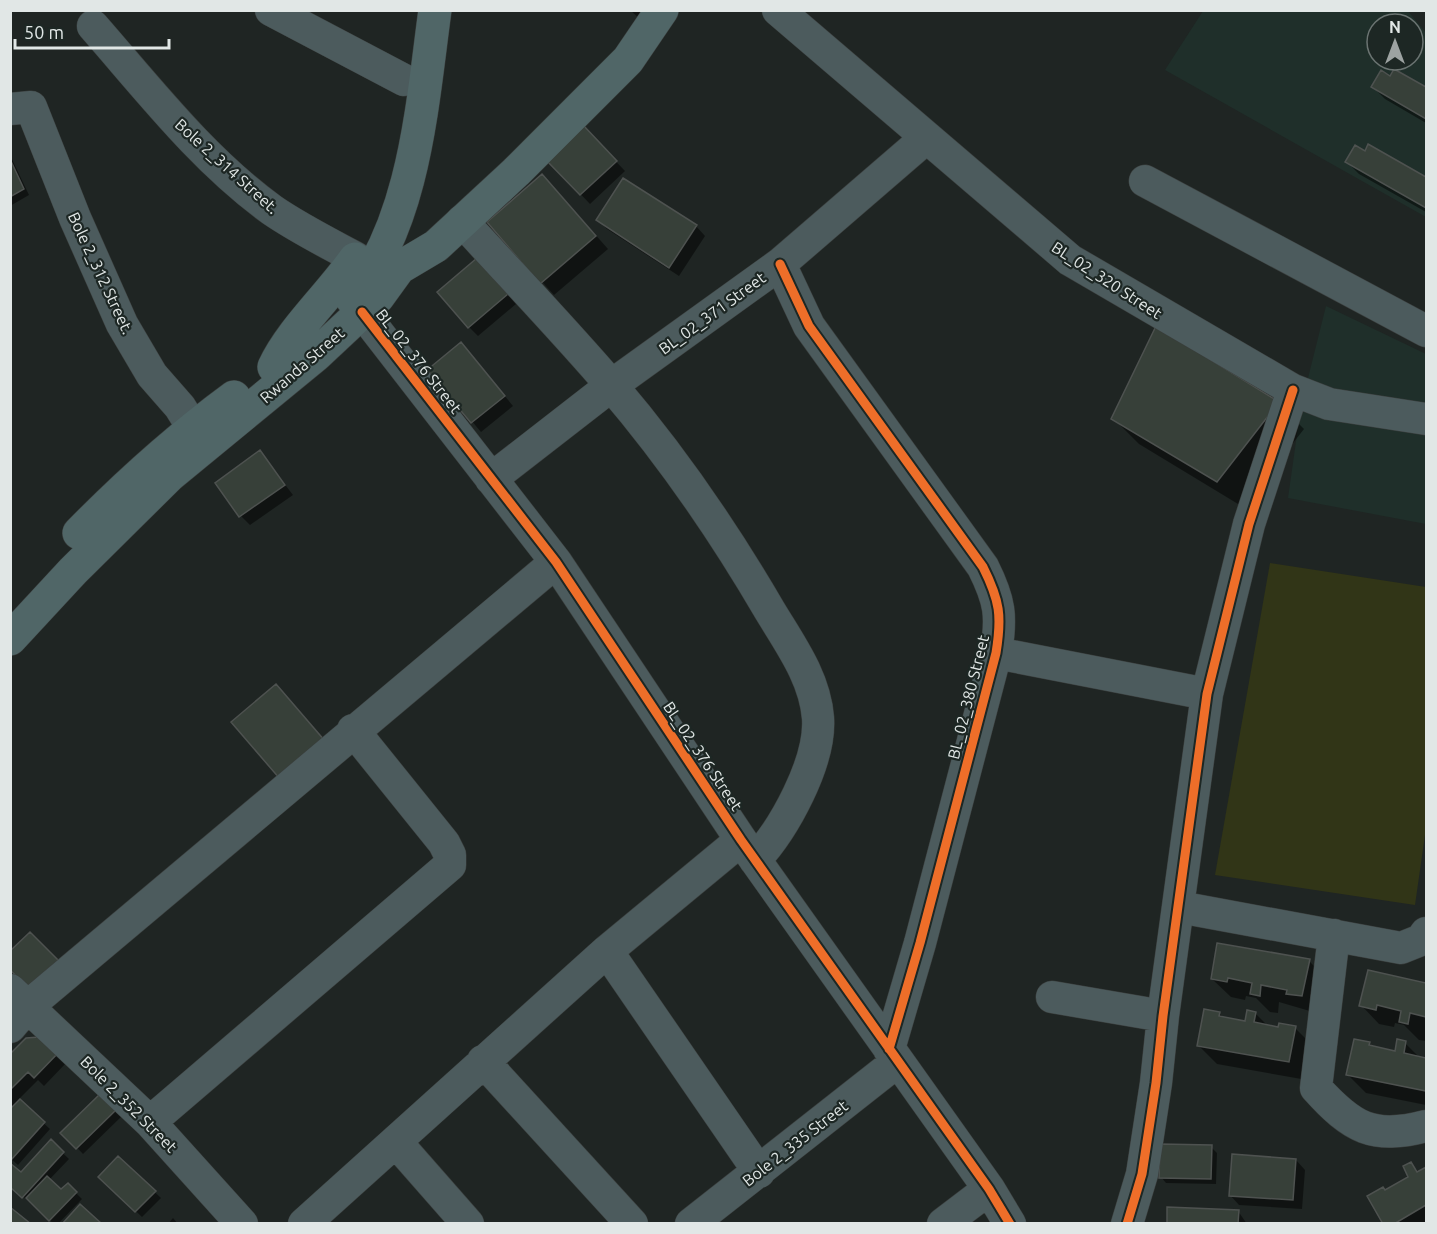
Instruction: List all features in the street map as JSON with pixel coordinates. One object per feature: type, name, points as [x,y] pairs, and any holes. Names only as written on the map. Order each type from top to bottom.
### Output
[{"type":"main road","name":"Rwanda Street","points":[[10,605],[121,490],[193,428],[287,358],[284,347],[333,291],[356,258],[371,228],[385,184],[415,10]]},
{"type":"main road","points":[[287,358],[354,297],[382,250],[413,161],[435,10]]},
{"type":"main road","points":[[399,268],[417,221],[436,153],[459,10]]},
{"type":"main road","name":"Rwanda Street","points":[[10,639],[73,571],[170,475],[226,431],[363,312],[378,297],[399,268],[436,246],[601,90],[628,60],[662,10]]},
{"type":"street","points":[[271,10],[404,80]]},
{"type":"street","name":"BL_02_320 Street","points":[[778,10],[1070,260],[1293,390],[1329,404],[1426,419]]},
{"type":"street","name":"Bole 2_314 Street.","points":[[93,26],[190,137],[240,183],[272,209],[356,258]]},
{"type":"street","name":"Bole 2_312 Street.","points":[[21,108],[75,218],[122,324],[152,375],[180,407],[193,428]]},
{"type":"street","name":"BL_02_371 Street","points":[[491,479],[612,386],[780,264],[926,138]]},
{"type":"street","points":[[1145,181],[1426,331]]},
{"type":"street","points":[[304,1224],[607,951],[779,830],[806,774],[818,720],[815,698],[805,669],[721,531],[612,386],[462,221]]},
{"type":"street","name":"BL_02_380 Street","points":[[780,264],[809,326],[983,567],[997,595],[1001,622],[996,653],[893,1055]]},
{"type":"street","name":"BL_02_376 Street","points":[[363,312],[556,561],[748,850],[989,1189],[1010,1224]]},
{"type":"street","points":[[1127,1224],[1142,1174],[1156,1083],[1207,694],[1249,524],[1293,390]]},
{"type":"street","points":[[16,1008],[556,561]]},
{"type":"street","points":[[996,653],[1207,694]]},
{"type":"street","points":[[150,1122],[450,865],[450,855],[444,843],[353,730]]},
{"type":"street","points":[[1179,907],[1401,948],[1421,940],[1426,933]]},
{"type":"street","points":[[1334,935],[1316,1088],[1337,1112],[1362,1128],[1398,1133],[1426,1126]]},
{"type":"street","points":[[607,951],[759,1172]]},
{"type":"street","points":[[1052,997],[1163,1016]]},
{"type":"street","name":"Bole 2_352 Street","points":[[16,1008],[150,1122],[242,1224]]},
{"type":"street","name":"Bole 2_335 Street","points":[[691,1224],[759,1172],[893,1055]]},
{"type":"street","points":[[483,1061],[632,1224]]},
{"type":"street","points":[[396,1142],[468,1224]]},
{"type":"street","points":[[943,1224],[989,1189]]},
{"type":"shaded area","points":[[1203,11],[1408,11],[1365,12],[1365,72],[1425,72],[1426,33],[1426,217],[1165,70]]},
{"type":"shaded area","points":[[1326,306],[1426,354],[1426,524],[1288,498],[1301,406]]},
{"type":"green space","points":[[1270,563],[1426,587],[1426,828],[1415,905],[1215,875]]},
{"type":"building","points":[[1380,72],[1390,76],[1392,72],[1399,72],[1426,87],[1426,119],[1371,87]]},
{"type":"building","points":[[583,125],[617,161],[580,195],[546,160]]},
{"type":"building","points":[[1368,144],[1426,177],[1426,208],[1345,162],[1355,145],[1365,151]]},
{"type":"building","points":[[10,159],[24,189],[10,197]]},
{"type":"building","points":[[542,174],[596,236],[540,284],[487,222]]},
{"type":"building","points":[[623,178],[697,225],[669,268],[596,220]]},
{"type":"building","points":[[477,258],[508,294],[468,328],[437,292]]},
{"type":"building","points":[[1156,326],[1279,402],[1217,482],[1111,419]]},
{"type":"building","points":[[461,342],[505,396],[471,423],[427,370]]},
{"type":"building","points":[[260,450],[285,485],[239,517],[215,483]]},
{"type":"building","points":[[276,684],[325,741],[280,779],[231,722]]},
{"type":"building","points":[[30,932],[63,965],[35,994],[10,970],[10,951]]},
{"type":"building","points":[[1217,943],[1310,959],[1302,996],[1286,994],[1287,990],[1261,985],[1260,996],[1250,994],[1252,983],[1228,978],[1227,982],[1211,979]]},
{"type":"building","points":[[1368,970],[1426,983],[1426,1017],[1410,1013],[1408,1024],[1399,1022],[1401,1011],[1377,1005],[1376,1010],[1359,1006]]},
{"type":"building","points":[[1204,1009],[1220,1012],[1219,1016],[1245,1021],[1247,1010],[1256,1012],[1254,1022],[1278,1027],[1279,1023],[1296,1026],[1289,1062],[1197,1046]]},
{"type":"building","points":[[39,1037],[59,1052],[34,1078],[28,1072],[10,1090],[10,1054],[26,1038]]},
{"type":"building","points":[[1354,1039],[1395,1051],[1397,1039],[1406,1041],[1404,1053],[1426,1058],[1426,1091],[1346,1075]]},
{"type":"building","points":[[101,1093],[117,1109],[76,1149],[60,1133]]},
{"type":"building","points":[[20,1099],[45,1122],[11,1160],[10,1109]]},
{"type":"building","points":[[51,1139],[64,1152],[22,1198],[10,1187],[10,1163],[21,1172]]},
{"type":"building","points":[[1160,1144],[1212,1145],[1211,1179],[1159,1178]]},
{"type":"building","points":[[1232,1154],[1296,1159],[1293,1200],[1229,1196]]},
{"type":"building","points":[[118,1156],[156,1191],[135,1212],[98,1177]]},
{"type":"building","points":[[1411,1162],[1417,1172],[1426,1167],[1426,1205],[1394,1224],[1383,1224],[1367,1196],[1383,1187],[1385,1190],[1408,1177],[1403,1166]]},
{"type":"building","points":[[47,1176],[61,1189],[68,1183],[77,1192],[49,1221],[26,1198]]},
{"type":"building","points":[[80,1204],[102,1224],[62,1224]]},
{"type":"building","points":[[10,1207],[31,1224],[10,1224]]},
{"type":"building","points":[[1167,1207],[1239,1210],[1238,1224],[1167,1224]]},
{"type":"cycle path","points":[[780,264],[809,326],[983,567],[998,609],[999,629],[996,653],[920,943],[889,1049]]},
{"type":"cycle path","points":[[362,312],[556,562],[741,840],[989,1189],[1010,1224]]},
{"type":"cycle path","points":[[1127,1224],[1142,1174],[1156,1083],[1207,694],[1249,524],[1293,390]]}]
